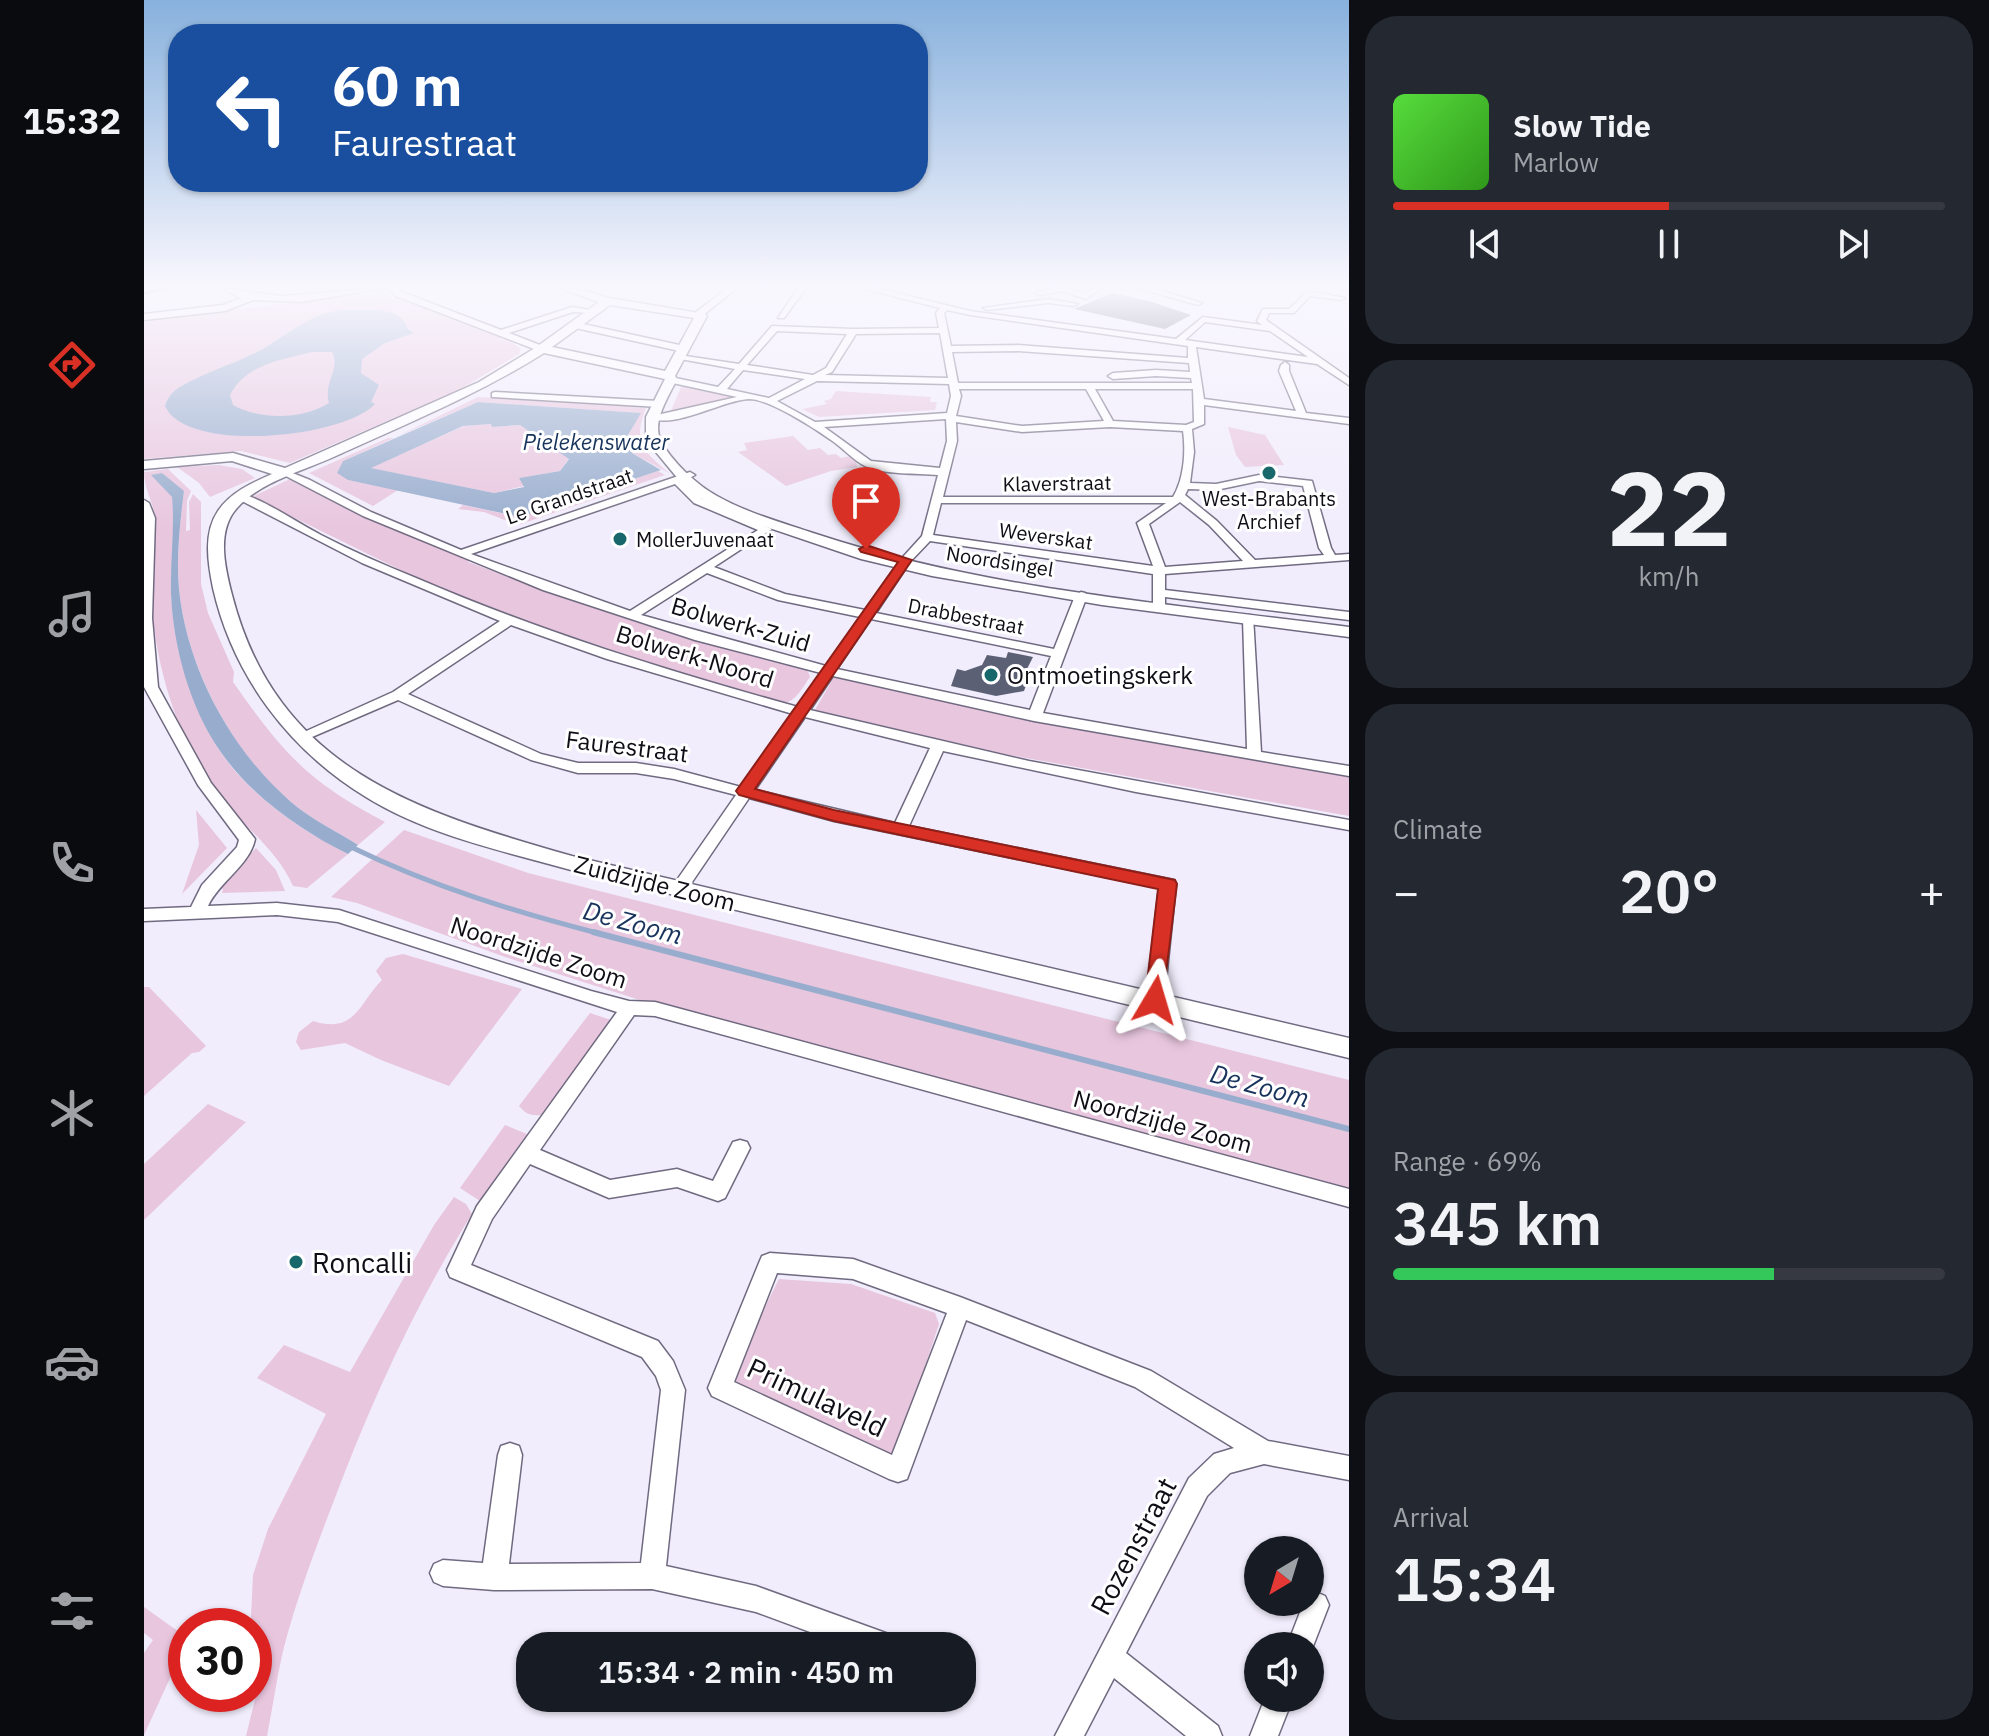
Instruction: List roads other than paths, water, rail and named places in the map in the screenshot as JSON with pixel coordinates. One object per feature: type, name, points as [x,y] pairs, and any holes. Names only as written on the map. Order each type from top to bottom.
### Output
[{"type":"street","name":"Zuidzijde Zoom","points":[[508,369],[462,396],[285,473],[240,496],[222,514],[216,536],[216,559],[227,611],[241,650],[265,692],[300,737],[351,781],[411,812],[571,863],[1349,1048]]},
{"type":"street","points":[[630,369],[770,401],[813,425],[867,463],[880,467],[945,472]]},
{"type":"street","points":[[656,411],[674,369]]},
{"type":"street","points":[[721,390],[742,369]]},
{"type":"street","points":[[757,369],[817,378],[954,384],[1089,386],[1196,380]]},
{"type":"street","points":[[770,401],[817,378],[828,369]]},
{"type":"street","points":[[678,890],[904,562],[927,537],[952,441],[954,384],[950,369]]},
{"type":"street","points":[[813,425],[952,417],[1022,429],[1110,424],[1187,428],[1199,424],[1202,402],[1193,369]]},
{"type":"street","points":[[1284,369],[1302,414]]},
{"type":"street","points":[[1331,369],[1349,382]]},
{"type":"street","points":[[1113,376],[1156,373],[1196,380]]},
{"type":"street","points":[[1089,386],[1110,424]]},
{"type":"street","points":[[495,395],[678,415],[752,395]]},
{"type":"street","points":[[1202,402],[1349,421]]},
{"type":"street","name":"Noordsingel","points":[[656,411],[653,440],[698,501],[766,529],[705,568]]},
{"type":"street","points":[[1159,601],[1160,571],[1143,523],[1179,494],[1188,451],[1187,428]]},
{"type":"street","points":[[144,465],[233,457],[285,473]]},
{"type":"street","name":"Bolwerk-Zuid","points":[[285,473],[353,508],[460,554],[633,615],[827,672],[1034,717],[1349,771]]},
{"type":"street","name":"Noordsingel","points":[[681,474],[752,512],[904,562],[1081,596],[1349,616]]},
{"type":"street","name":"Le Grandstraat","points":[[460,554],[681,474]]},
{"type":"street","name":"Klaverstraat","points":[[939,500],[1179,494],[1259,478],[1308,483],[1325,548],[1331,557]]},
{"type":"street","points":[[1179,494],[1213,523],[1253,565]]},
{"type":"street","name":"Bolwerk-Noord","points":[[240,496],[369,562],[510,620],[652,669],[800,713],[1030,767],[1349,825]]},
{"type":"street","points":[[144,503],[149,518],[145,618],[148,687],[205,785],[247,839],[245,849],[208,889],[197,912]]},
{"type":"street","name":"Weverskat","points":[[927,537],[1160,571],[1349,557]]},
{"type":"street","name":"Noordsingel","points":[[904,562],[1102,597]]},
{"type":"street","points":[[633,615],[705,568]]},
{"type":"street","name":"Drabbestraat","points":[[705,568],[782,597],[1058,654]]},
{"type":"street","points":[[1034,717],[1081,596]]},
{"type":"street","name":"Noordsingel","points":[[1159,601],[1249,619],[1349,629]]},
{"type":"street","name":"Noordsingel","points":[[1159,601],[1349,629]]},
{"type":"street","points":[[1249,619],[1254,755]]},
{"type":"street","points":[[300,737],[398,695],[510,620]]},
{"type":"street","name":"Faurestraat","points":[[398,695],[536,757],[578,768],[636,768],[674,774],[900,830],[1168,884],[1155,1000]]},
{"type":"street","points":[[900,830],[938,747]]},
{"type":"street","name":"Noordzijde Zoom","points":[[144,915],[277,909],[339,916],[629,1008],[655,1009],[1349,1198]]},
{"type":"street","points":[[629,1008],[484,1213],[458,1270],[650,1349],[665,1369],[673,1390],[652,1576]]},
{"type":"street","points":[[525,1152],[609,1189],[677,1178],[718,1192],[740,1148]]},
{"type":"street","name":"Primulaveld","points":[[960,1307],[898,1470],[720,1388],[770,1263],[853,1269],[960,1307],[1143,1379],[1264,1452]]},
{"type":"street","name":"Rozenstraat","points":[[1069,1736],[1198,1487],[1223,1463],[1264,1452],[1349,1468]]},
{"type":"street","points":[[494,1577],[510,1455]]},
{"type":"street","points":[[443,1573],[494,1577],[652,1576],[756,1599],[846,1632]]},
{"type":"street","points":[[1110,1657],[1208,1736]]},
{"type":"street","points":[[1264,1736],[1273,1712]]},
{"type":"water","points":[[217,369],[257,369],[245,376],[230,395],[233,405],[256,413],[281,416],[306,413],[329,403],[328,388],[333,369],[361,369],[361,373],[379,385],[371,402],[375,404],[358,416],[332,425],[266,436],[232,435],[202,431],[179,421],[165,406],[180,387]]},
{"type":"water","name":"Pielekenswater","points":[[478,402],[641,413],[627,437],[632,453],[661,470],[520,517],[348,480],[337,473],[343,461]],"holes":[[[491,424],[492,427],[520,425],[569,459],[560,471],[519,478],[524,487],[494,493],[371,468],[463,426]]]},
{"type":"water","points":[[162,473],[184,491],[178,552],[179,589],[191,649],[202,678],[231,733],[249,758],[291,802],[358,845],[348,854],[295,823],[261,797],[232,767],[200,716],[185,676],[175,634],[171,594],[172,497],[151,475]]},
{"type":"waterway","name":"De Zoom","points":[[351,847],[474,897],[601,934]]},
{"type":"waterway","name":"De Zoom","points":[[593,932],[1349,1129]]},
{"type":"place","name":"West-Brabants Archief","points":[[1269,473]]},
{"type":"place","name":"MollerJuvenaat","points":[[620,539]]},
{"type":"place","name":"Ontmoetingskerk","points":[[991,675]]},
{"type":"place","name":"Roncalli","points":[[296,1262]]}]
